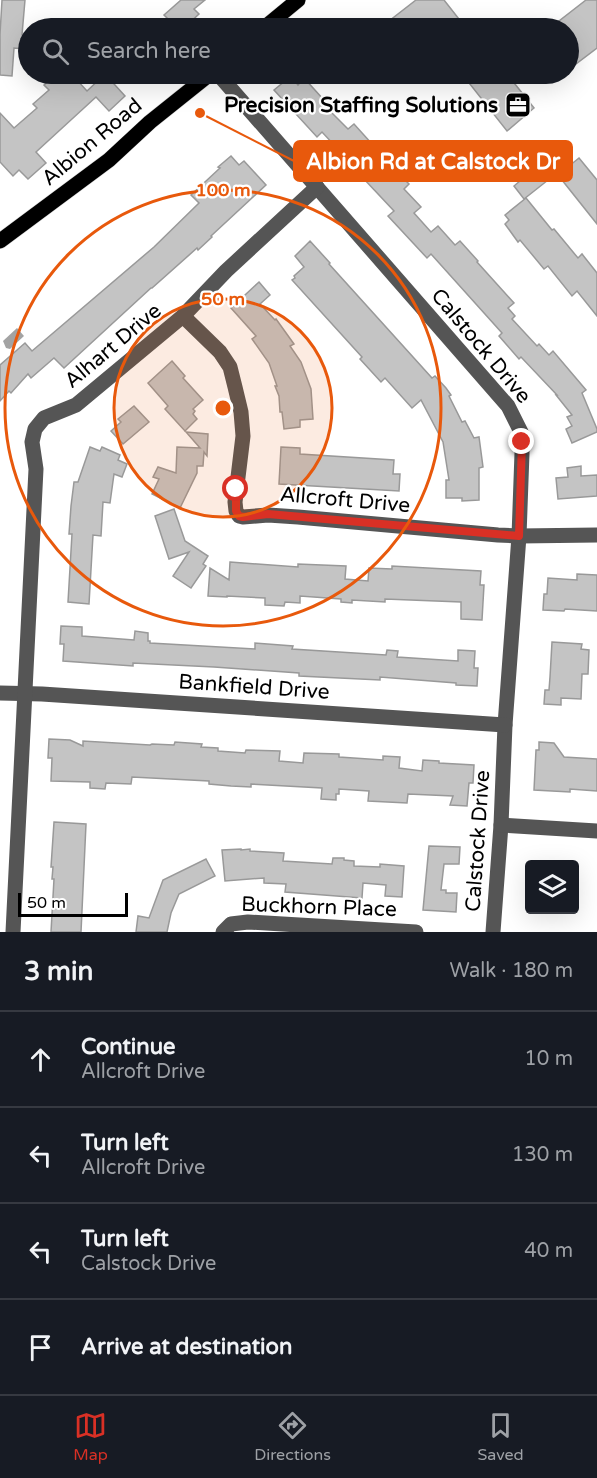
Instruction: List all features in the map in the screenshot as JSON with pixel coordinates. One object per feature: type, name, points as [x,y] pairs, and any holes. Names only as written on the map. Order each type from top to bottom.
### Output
[{"type":"main road","points":[[276,18],[298,0]]},
{"type":"main road","name":"Albion Road","points":[[2,236],[109,160],[150,122],[198,84]]},
{"type":"street","name":"Calstock Drive","points":[[227,84],[508,406],[521,432],[519,536],[492,932]]},
{"type":"street","name":"Alhart Drive","points":[[13,932],[36,469],[32,442],[35,429],[44,418],[76,405],[183,315],[226,271],[317,187]]},
{"type":"street","name":"Allcroft Drive","points":[[183,315],[220,352],[230,367],[233,377],[241,412],[243,436],[236,496],[236,511],[239,516],[268,514],[519,536],[597,535]]},
{"type":"street","name":"Bankfield Drive","points":[[0,693],[506,725]]},
{"type":"street","points":[[501,825],[597,831]]},
{"type":"street","name":"Buckhorn Place","points":[[222,932],[231,924],[248,922],[416,932]]},
{"type":"shaded area","points":[[17,328],[24,336],[10,349],[6,348],[3,341]]},
{"type":"building","points":[[2,0],[25,0],[23,18],[18,18],[18,48],[14,48],[12,76],[0,75]]},
{"type":"building","points":[[181,0],[205,0],[194,9],[199,14],[195,18],[167,18],[164,15]]},
{"type":"building","points":[[416,0],[444,0],[458,18],[393,18]]},
{"type":"building","points":[[586,0],[597,0],[597,48],[579,62],[579,18],[563,18]]},
{"type":"building","points":[[81,84],[87,91],[94,84],[114,84],[125,96],[109,111],[96,97],[36,152],[46,163],[28,179],[19,170],[13,176],[0,162],[0,113],[14,128],[37,108],[33,104],[49,90],[44,85]]},
{"type":"building","points":[[281,84],[309,84],[332,109],[330,111],[348,129],[354,124],[381,154],[375,159],[392,178],[398,173],[409,184],[404,189],[421,207],[414,213],[431,232],[438,226],[455,245],[460,241],[514,303],[508,308],[515,316],[512,319],[537,346],[539,344],[549,355],[553,351],[586,390],[582,393],[597,432],[572,443],[566,429],[572,426],[567,417],[572,415],[557,395],[521,357],[519,359],[499,336],[502,333],[431,254],[427,258],[388,216],[394,211],[349,161],[322,132],[317,137],[274,90]]},
{"type":"building","points":[[470,84],[515,84],[534,108],[507,131]]},
{"type":"building","points":[[231,156],[239,165],[244,161],[266,185],[198,250],[197,248],[151,288],[64,368],[54,358],[31,378],[28,374],[11,393],[9,391],[0,401],[0,365],[25,343],[32,351],[154,247],[199,203],[191,195]]},
{"type":"building","points":[[551,156],[562,169],[524,199],[514,186],[542,160],[543,162]]},
{"type":"building","points":[[579,158],[597,180],[597,224],[558,175]]},
{"type":"building","points":[[526,198],[578,258],[582,254],[597,273],[597,316],[577,291],[572,296],[548,266],[544,269],[520,240],[518,242],[505,224],[509,220],[505,215]]},
{"type":"building","points":[[310,241],[432,378],[435,376],[446,388],[462,422],[465,421],[474,438],[479,437],[483,467],[479,468],[479,500],[462,501],[462,498],[446,498],[446,480],[449,480],[443,442],[421,400],[412,408],[385,378],[381,382],[360,359],[362,357],[292,280],[304,267],[295,256]]},
{"type":"building","points":[[259,282],[270,295],[260,304],[276,319],[294,344],[290,346],[301,362],[311,389],[313,419],[300,420],[300,427],[284,429],[279,396],[275,386],[277,386],[269,363],[252,339],[256,336],[231,308]]},
{"type":"building","points":[[172,361],[185,376],[183,378],[203,400],[193,409],[195,411],[193,414],[197,419],[185,431],[165,409],[168,406],[148,383]]},
{"type":"building","points":[[134,406],[149,422],[123,444],[111,431],[121,422],[118,419]]},
{"type":"building","points":[[186,432],[208,434],[207,456],[204,452],[203,466],[197,466],[197,473],[180,508],[152,494],[159,479],[153,477],[158,467],[176,473],[177,447],[200,448]]},
{"type":"building","points":[[90,447],[100,451],[102,447],[120,455],[118,460],[127,464],[122,477],[114,474],[110,503],[103,502],[101,536],[93,535],[89,604],[68,602],[72,534],[69,534],[74,482],[78,482]]},
{"type":"building","points":[[281,447],[300,448],[300,454],[394,460],[393,474],[400,474],[399,491],[279,484]]},
{"type":"building","points":[[581,466],[581,476],[597,475],[597,496],[558,499],[556,478],[568,477],[567,468]]},
{"type":"building","points":[[174,509],[185,541],[208,556],[203,564],[206,566],[191,588],[173,576],[189,552],[169,559],[155,516]]},
{"type":"building","points":[[230,562],[298,567],[298,564],[346,566],[345,579],[368,581],[369,568],[392,569],[392,566],[481,571],[480,585],[484,585],[482,620],[461,619],[461,602],[385,599],[385,602],[352,600],[352,603],[341,602],[341,599],[300,596],[300,603],[285,602],[284,606],[265,605],[265,598],[208,596],[210,568],[229,580]]},
{"type":"building","points":[[577,574],[597,575],[597,611],[543,610],[548,578],[577,580]]},
{"type":"building","points":[[61,626],[82,627],[82,636],[134,640],[135,631],[148,633],[150,643],[255,649],[255,643],[293,646],[292,649],[386,655],[387,650],[398,651],[397,657],[458,661],[458,650],[475,651],[474,668],[478,668],[477,686],[380,677],[380,680],[299,676],[299,673],[214,667],[133,663],[133,666],[63,661],[64,644],[60,644]]},
{"type":"building","points":[[552,642],[582,644],[581,649],[589,650],[588,674],[582,674],[581,699],[561,698],[561,705],[544,704],[545,690],[549,690]]},
{"type":"building","points":[[49,739],[70,740],[83,746],[83,741],[150,745],[174,745],[175,742],[202,744],[201,747],[218,748],[218,751],[245,753],[246,750],[280,751],[279,761],[303,763],[304,753],[339,754],[339,757],[383,760],[383,756],[400,757],[399,768],[422,771],[423,760],[439,761],[439,763],[474,765],[473,783],[469,783],[467,806],[450,805],[453,796],[408,794],[407,803],[368,801],[369,791],[339,789],[336,800],[321,799],[322,788],[251,784],[251,787],[231,786],[209,784],[209,781],[132,777],[131,784],[106,783],[105,789],[90,788],[90,782],[51,781],[52,758],[48,758]]},
{"type":"building","points":[[539,742],[554,743],[564,757],[597,759],[597,791],[534,790],[536,750],[539,750]]},
{"type":"building","points":[[54,822],[86,824],[81,932],[51,932]]},
{"type":"building","points":[[429,846],[460,847],[459,864],[444,864],[441,890],[446,890],[446,893],[457,893],[456,912],[423,910]]},
{"type":"building","points":[[241,849],[284,853],[283,861],[332,864],[333,858],[344,858],[344,860],[354,861],[354,866],[380,867],[380,864],[404,866],[402,897],[385,896],[386,885],[363,883],[362,898],[285,892],[286,884],[264,883],[264,878],[225,881],[222,850]]},
{"type":"building","points":[[206,859],[215,876],[179,894],[171,913],[167,932],[136,932],[138,916],[149,918],[163,880]]},
{"type":"place","name":"Precision Staffing Solutions","points":[[518,105]]},
{"type":"place","name":"Albion Rd at Calstock Dr","points":[[200,113]]},
{"type":"route","points":[[236,489],[236,511],[239,516],[243,517],[268,514],[519,536],[522,442]]}]
